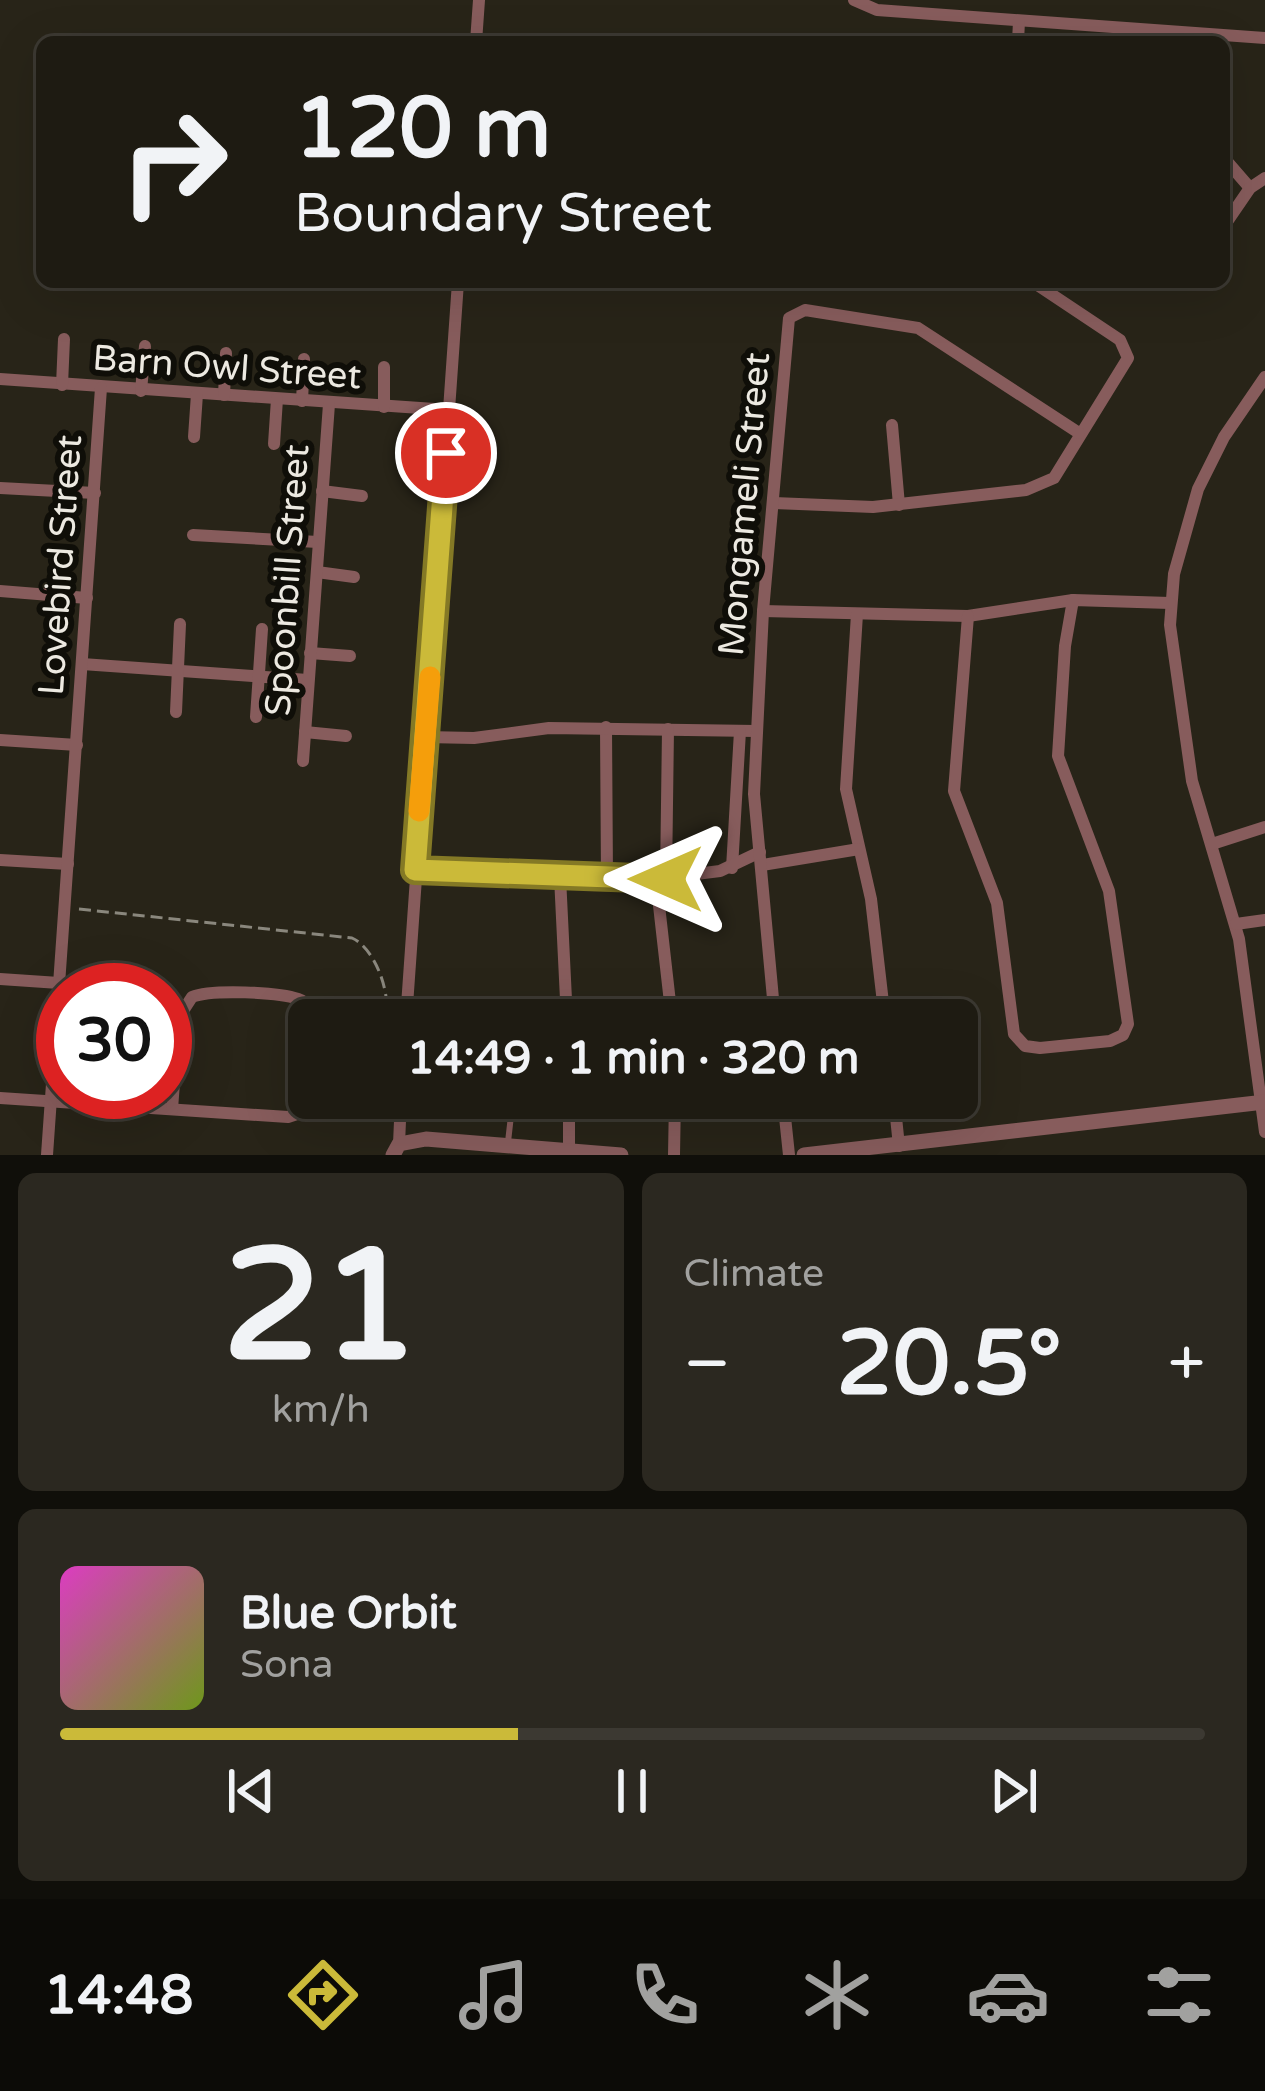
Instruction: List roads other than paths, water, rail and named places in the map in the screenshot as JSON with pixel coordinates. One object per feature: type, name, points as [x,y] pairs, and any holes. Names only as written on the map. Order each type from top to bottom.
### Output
[{"type":"street","points":[[476,36],[479,0]]},
{"type":"street","points":[[854,0],[877,10],[1177,36]]},
{"type":"street","points":[[1018,36],[1019,21]]},
{"type":"street","points":[[1230,38],[1265,38]]},
{"type":"street","points":[[1230,165],[1250,188]]},
{"type":"street","points":[[1230,217],[1250,188],[1265,178]]},
{"type":"street","points":[[407,999],[458,288]]},
{"type":"street","points":[[774,503],[899,506],[1039,487],[1054,478],[1128,358],[1120,340],[1043,288]]},
{"type":"street","name":"Mongameli Street","points":[[773,999],[754,794],[763,611],[789,317],[800,310],[919,328],[1079,433]]},
{"type":"street","points":[[62,385],[64,339]]},
{"type":"street","points":[[141,391],[145,346]]},
{"type":"street","points":[[224,395],[226,353]]},
{"type":"street","points":[[302,401],[304,359]]},
{"type":"street","points":[[384,367],[384,407]]},
{"type":"street","points":[[1265,377],[1218,447],[1198,489],[1174,574],[1170,625],[1192,781],[1236,924],[1265,1132]]},
{"type":"street","name":"Barn Owl Street","points":[[0,379],[449,410]]},
{"type":"street","name":"Lovebird Street","points":[[61,963],[101,388]]},
{"type":"street","points":[[194,437],[197,394]]},
{"type":"street","points":[[1250,398],[1265,408]]},
{"type":"street","points":[[274,444],[277,399]]},
{"type":"street","name":"Spoonbill Street","points":[[303,760],[329,404]]},
{"type":"street","points":[[892,425],[899,506]]},
{"type":"street","points":[[0,488],[95,494]]},
{"type":"street","points":[[322,490],[362,496]]},
{"type":"street","points":[[193,535],[318,542]]},
{"type":"street","points":[[317,572],[354,577]]},
{"type":"street","points":[[0,591],[87,598]]},
{"type":"street","points":[[763,611],[968,616],[1073,600],[1171,604]]},
{"type":"street","points":[[968,616],[954,791],[997,903],[1014,1034],[1019,1043],[1031,1048],[1111,1041],[1123,1035],[1128,1024],[1112,902],[1058,756],[1073,600]]},
{"type":"street","points":[[857,614],[846,778],[851,822],[871,898],[883,999]]},
{"type":"street","points":[[176,712],[180,624]]},
{"type":"street","points":[[256,717],[262,629]]},
{"type":"street","points":[[310,653],[350,656]]},
{"type":"street","points":[[82,664],[308,680]]},
{"type":"street","points":[[606,727],[607,878]]},
{"type":"street","points":[[425,737],[474,738],[549,728],[756,730]]},
{"type":"street","points":[[668,729],[661,879],[670,999]]},
{"type":"street","points":[[732,868],[740,730]]},
{"type":"street","points":[[305,732],[346,736]]},
{"type":"street","points":[[0,740],[77,745]]},
{"type":"street","points":[[1213,844],[1265,827]]},
{"type":"street","points":[[415,870],[661,879],[761,859],[859,849]]},
{"type":"street","points":[[0,860],[68,864]]},
{"type":"street","points":[[560,878],[566,999]]},
{"type":"street","points":[[1236,924],[1265,920]]},
{"type":"street","points":[[0,979],[36,981]]},
{"type":"street","points":[[192,997],[210,992],[295,999]]},
{"type":"street","points":[[0,1098],[36,1100]]},
{"type":"street","points":[[804,1155],[1263,1102]]},
{"type":"street","points":[[192,1111],[288,1118]]},
{"type":"street","name":"Lovebird Street","points":[[47,1155],[49,1119]]},
{"type":"street","points":[[399,1119],[396,1149],[426,1138],[621,1155]]},
{"type":"street","points":[[568,1119],[569,1151]]},
{"type":"street","points":[[674,1155],[675,1119]]},
{"type":"street","points":[[785,1119],[789,1155]]},
{"type":"street","points":[[896,1119],[899,1146]]},
{"type":"lane","points":[[508,1146],[511,1119]]}]
